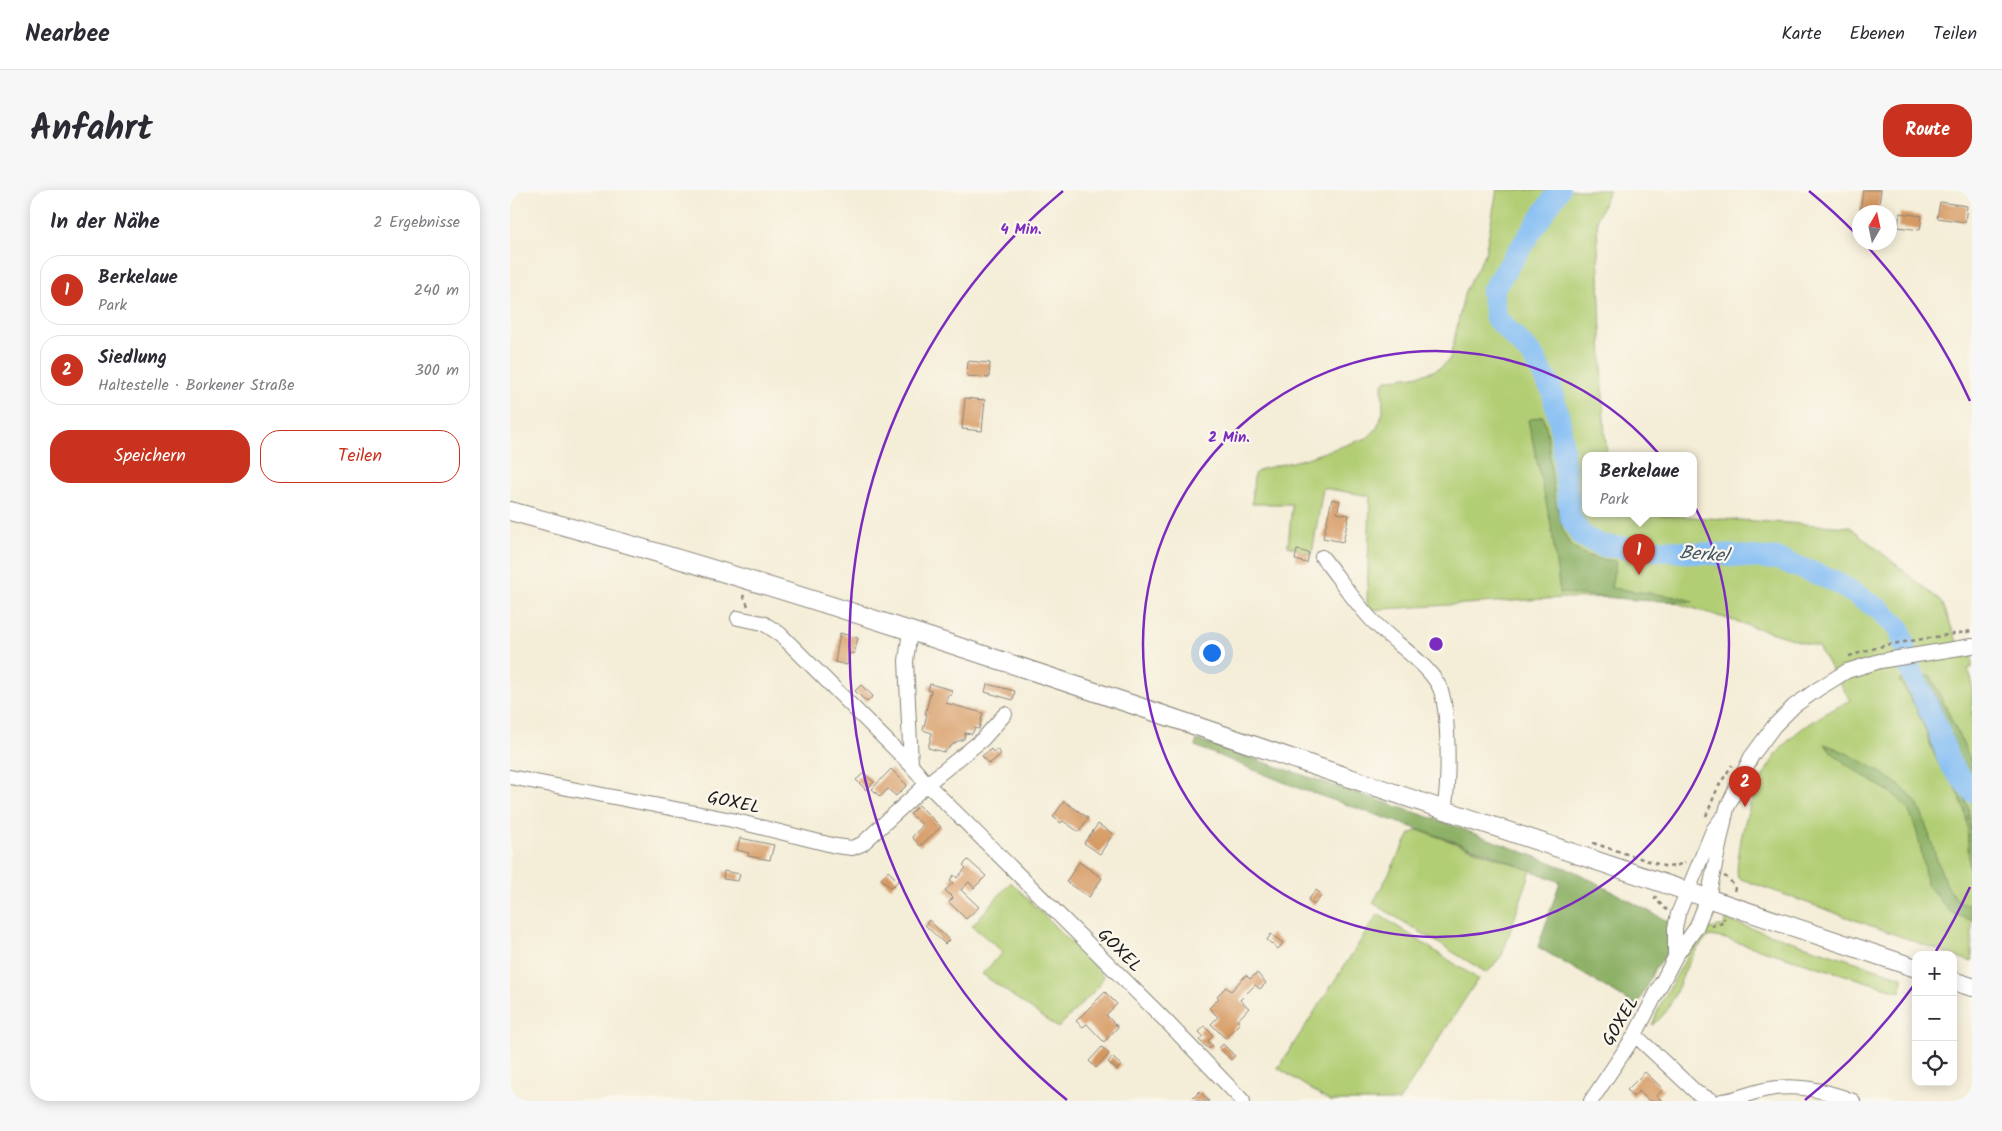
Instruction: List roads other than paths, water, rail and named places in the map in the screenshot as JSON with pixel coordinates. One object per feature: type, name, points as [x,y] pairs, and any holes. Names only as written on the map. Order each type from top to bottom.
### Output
[{"type":"main road","points":[[510,511],[682,560],[910,631],[1912,967]]},
{"type":"main road","points":[[1957,982],[1972,987]]},
{"type":"street","points":[[1322,557],[1369,618],[1423,667],[1438,685],[1444,698],[1448,773],[1444,810]]},
{"type":"street","name":"GOXEL","points":[[738,618],[763,623],[780,634],[1244,1101]]},
{"type":"street","points":[[910,631],[906,660],[911,765]]},
{"type":"street","points":[[1724,815],[1751,757],[1774,726],[1794,706],[1818,689],[1847,671],[1880,660],[1972,646]]},
{"type":"street","points":[[927,784],[983,739],[1005,714]]},
{"type":"street","name":"GOXEL","points":[[510,776],[732,820],[836,846],[852,848],[862,844],[927,784]]},
{"type":"street","name":"GOXEL","points":[[1675,958],[1675,928],[1678,914],[1713,830],[1724,815]]},
{"type":"street","name":"GOXEL","points":[[1592,1101],[1634,1035],[1675,958],[1696,928],[1708,898],[1724,815]]},
{"type":"street","points":[[1634,1035],[1697,1092],[1713,1101],[1720,1101],[1766,1089],[1800,1087],[1826,1092],[1853,1101]]},
{"type":"waterway","name":"Berkel","points":[[1559,190],[1492,291],[1496,318],[1532,355],[1552,390],[1560,422],[1570,516],[1582,536],[1603,546],[1778,559],[1834,581],[1879,609],[1900,629],[1910,669],[1937,726],[1950,764],[1972,791]]},
{"type":"place","name":"Berkelaue","points":[[1639,575]]},
{"type":"place","name":"Siedlung","points":[[1745,807]]}]
